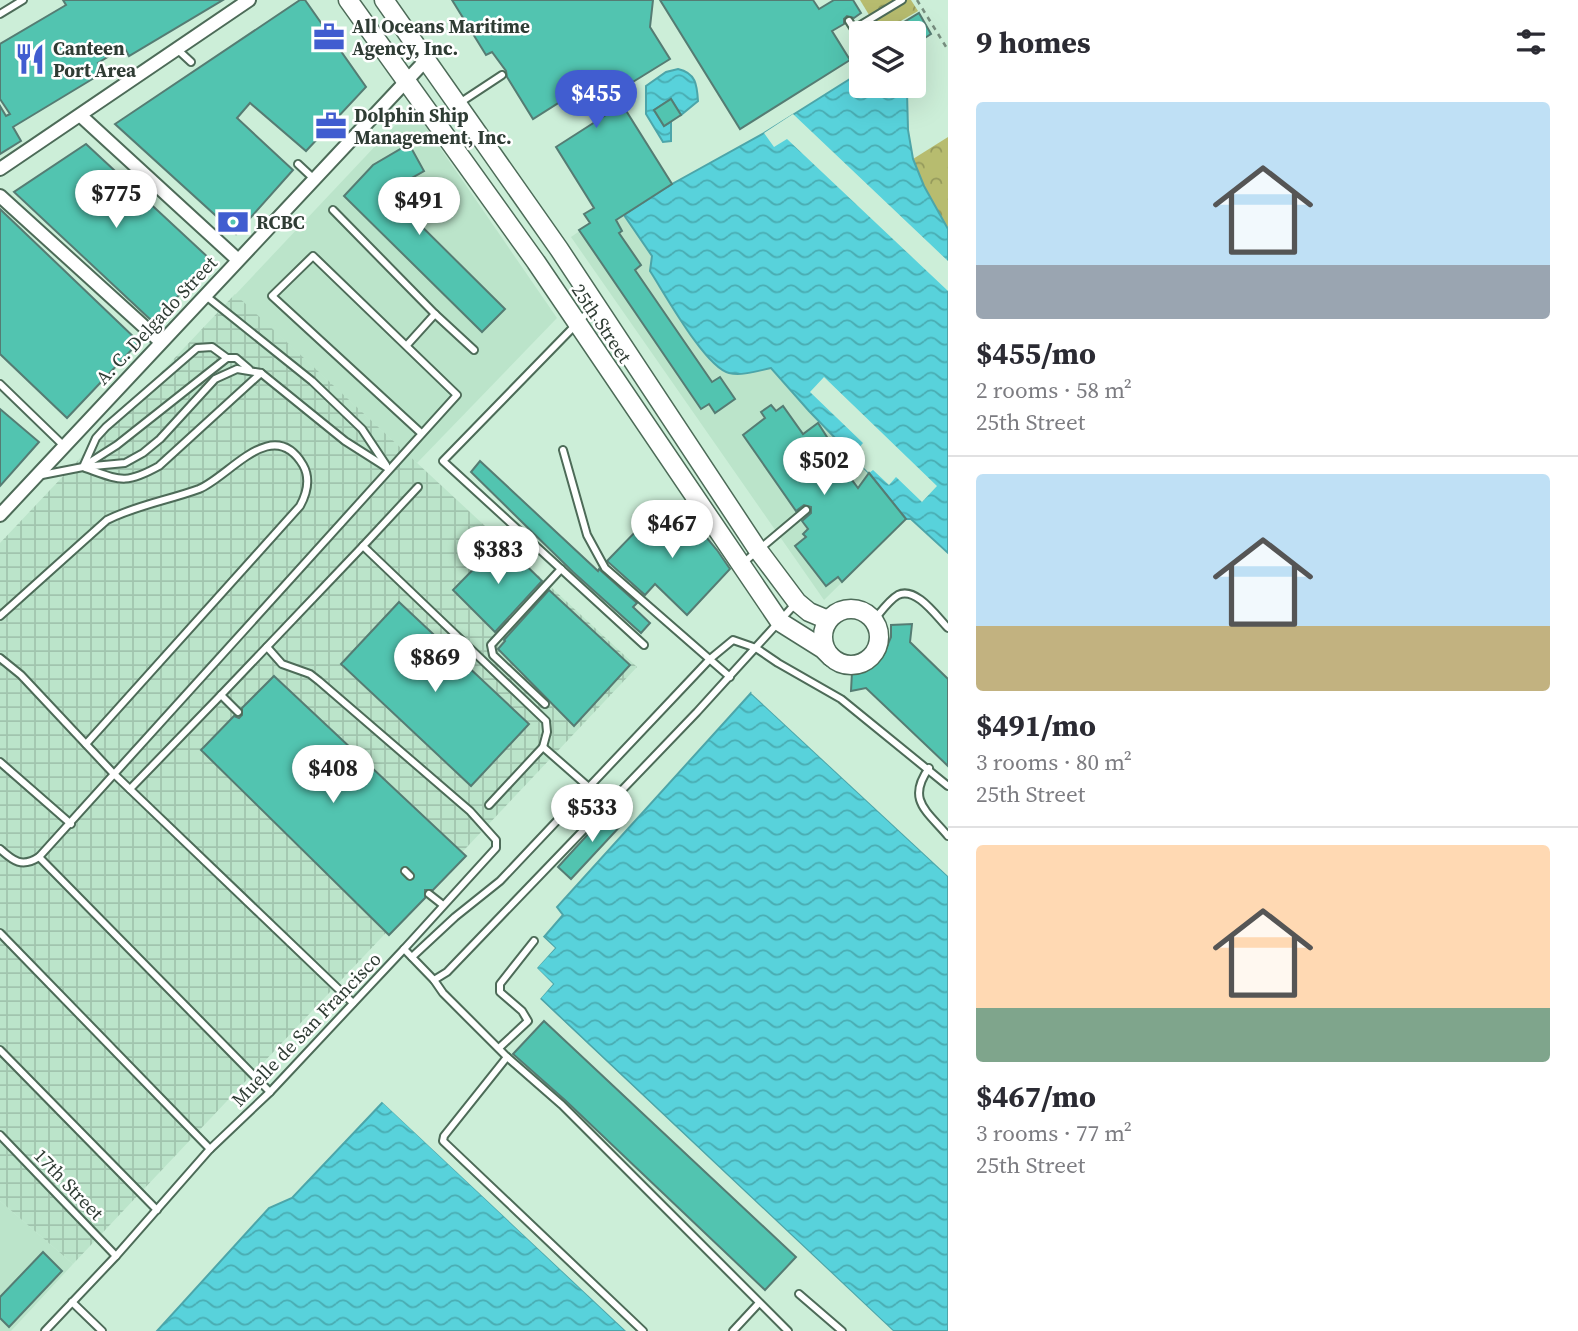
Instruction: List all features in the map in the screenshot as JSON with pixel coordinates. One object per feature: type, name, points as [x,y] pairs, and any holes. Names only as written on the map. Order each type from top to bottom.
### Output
[{"type":"street","points":[[0,169],[249,0]]},
{"type":"street","name":"25th Street","points":[[348,0],[577,322],[780,622],[831,657],[852,666],[869,659],[878,643],[879,634],[874,621]]},
{"type":"street","name":"25th Street","points":[[384,0],[596,304],[758,550],[797,602],[809,612],[828,620]]},
{"type":"street","name":"A. C. Delgado Street","points":[[0,515],[425,61]]},
{"type":"street","points":[[81,116],[238,260]]},
{"type":"street","points":[[0,196],[162,342]]},
{"type":"street","points":[[520,240],[540,224]]},
{"type":"street","points":[[831,657],[826,651],[822,635],[828,620],[838,612],[851,609],[863,612],[874,621]]},
{"type":"lane","points":[[0,15],[23,0]]},
{"type":"lane","points":[[868,21],[902,0]]},
{"type":"lane","points":[[176,48],[191,62]]},
{"type":"lane","points":[[456,105],[502,75]]},
{"type":"lane","points":[[298,164],[314,179]]},
{"type":"lane","points":[[333,210],[474,350]]},
{"type":"lane","points":[[0,849],[13,861],[23,864],[38,857],[71,824],[113,773],[457,395],[313,256],[272,296],[421,433]]},
{"type":"lane","points":[[205,296],[312,381],[362,429],[389,469]]},
{"type":"lane","points":[[596,304],[443,461],[644,645]]},
{"type":"lane","points":[[407,345],[435,314]]},
{"type":"lane","points":[[83,467],[96,438],[106,427],[197,348],[212,347],[227,358],[236,358],[249,369]]},
{"type":"lane","points":[[83,467],[117,445],[227,358]]},
{"type":"lane","points":[[36,476],[83,467],[125,463],[144,453],[215,379],[237,369],[261,373],[345,441],[389,469]]},
{"type":"lane","points":[[83,467],[119,480],[145,474],[159,466],[261,373]]},
{"type":"lane","points":[[0,384],[64,446]]},
{"type":"lane","points":[[0,616],[107,520],[127,510],[201,488],[258,448],[280,447],[299,458],[308,482],[306,495],[300,506],[86,744]]},
{"type":"lane","points":[[563,450],[587,535],[605,568],[730,677]]},
{"type":"lane","points":[[130,789],[418,487]]},
{"type":"lane","points":[[741,564],[806,510]]},
{"type":"lane","points":[[363,546],[546,721],[547,732],[542,747],[489,805]]},
{"type":"lane","points":[[545,704],[493,655],[491,645],[561,569]]},
{"type":"lane","points":[[874,621],[896,596],[907,593],[918,598],[948,628]]},
{"type":"lane","points":[[434,980],[447,972],[730,677],[797,602]]},
{"type":"lane","points":[[412,957],[455,916],[500,881],[710,659],[733,640],[756,648],[841,699],[948,786]]},
{"type":"lane","points":[[267,647],[282,664],[310,674],[319,681],[470,811],[496,840],[496,848],[404,949]]},
{"type":"lane","points":[[0,658],[21,676],[113,773],[353,1003]]},
{"type":"lane","points":[[221,695],[238,712]]},
{"type":"lane","points":[[542,747],[608,804]]},
{"type":"lane","points":[[0,762],[71,824]]},
{"type":"lane","points":[[929,768],[917,790],[918,801],[948,836]]},
{"type":"lane","points":[[38,857],[270,1092]]},
{"type":"lane","points":[[429,894],[443,905]]},
{"type":"lane","points":[[0,933],[210,1149]]},
{"type":"lane","points":[[499,1048],[527,1021],[522,1011],[500,992],[500,984],[534,941]]},
{"type":"lane","name":"Muelle de San Francisco","points":[[45,1331],[116,1256],[210,1149],[270,1092],[404,949],[443,993],[562,1105],[788,1331]]},
{"type":"lane","points":[[0,1050],[157,1210]]},
{"type":"lane","points":[[507,1056],[444,1136],[443,1141],[643,1331]]},
{"type":"lane","name":"17th Street","points":[[0,1135],[116,1256]]},
{"type":"lane","points":[[799,1294],[842,1331]]},
{"type":"lane","points":[[72,1302],[102,1331]]},
{"type":"lane","points":[[733,1331],[759,1303]]},
{"type":"path","points":[[917,0],[948,50]]},
{"type":"shaded area","points":[[412,107],[557,318],[417,463],[235,295]]},
{"type":"shaded area","points":[[610,210],[616,220],[624,215],[652,256],[650,272],[704,354],[738,375],[771,368],[869,473],[906,519],[824,600],[571,237]]},
{"type":"shaded area","points":[[235,294],[637,667],[73,1264],[0,1201],[0,543]]},
{"type":"shaded area","points":[[0,1201],[73,1264],[11,1331],[0,1331]]},
{"type":"green space","points":[[860,0],[911,0],[918,11],[901,21],[873,21]]},
{"type":"green space","points":[[948,137],[948,229],[924,186],[913,159]]},
{"type":"water","points":[[678,69],[689,73],[694,80],[698,101],[681,115],[671,99],[654,110],[664,126],[671,122],[671,141],[663,142],[646,114],[646,86],[666,72]]},
{"type":"water","points":[[849,80],[849,98],[907,98],[908,130],[913,159],[924,186],[948,229],[948,553],[911,519],[906,519],[869,473],[771,368],[734,374],[719,368],[709,358],[686,328],[650,271],[652,256],[624,215],[672,184],[764,133]]},
{"type":"water","points":[[751,693],[948,876],[948,1331],[893,1331],[540,998],[553,984],[536,968],[555,948],[544,937],[563,915],[557,907]]},
{"type":"water","points":[[383,1102],[626,1331],[157,1331],[269,1208],[292,1198]]},
{"type":"pier","points":[[793,114],[948,261],[948,291],[787,139],[774,147],[764,133]]},
{"type":"pier","points":[[824,377],[937,486],[922,502],[896,477],[889,485],[873,470],[869,473],[852,456],[863,443],[810,392]]},
{"type":"pier","points":[[754,690],[948,871],[948,876],[751,693]]},
{"type":"pier","points":[[541,935],[555,948],[537,968],[553,984],[540,999],[893,1331],[888,1331],[537,1001],[537,997],[548,984],[533,969],[550,948],[541,939]]},
{"type":"pier","points":[[380,1100],[385,1100],[629,1331]]},
{"type":"building","points":[[63,0],[223,0],[129,56],[124,47],[98,63],[104,72],[13,127],[21,141],[0,154],[0,106],[6,116],[10,114],[0,99],[0,44],[66,5]]},
{"type":"building","points":[[300,0],[305,0],[366,87],[306,151],[250,103],[237,118],[293,170],[236,234],[115,124]]},
{"type":"building","points":[[452,0],[653,0],[650,27],[670,59],[615,93],[672,184],[616,220],[622,231],[619,233],[641,265],[635,270],[712,382],[720,377],[735,399],[715,413],[709,404],[701,409],[579,230],[590,223],[584,214],[594,208],[556,147],[609,113],[590,83],[533,119],[506,71],[492,52],[486,55]]},
{"type":"building","points":[[660,0],[813,0],[819,9],[834,0],[853,0],[861,13],[854,18],[847,16],[844,24],[832,31],[849,61],[740,129]]},
{"type":"building","points":[[919,13],[924,21],[906,21]]},
{"type":"building","points":[[671,99],[681,115],[664,126],[654,110]]},
{"type":"building","points":[[86,144],[212,261],[153,322],[14,192]]},
{"type":"building","points":[[409,144],[424,171],[387,192],[505,309],[482,332],[344,196],[373,165]]},
{"type":"building","points":[[0,209],[139,342],[67,418],[0,354]]},
{"type":"building","points":[[771,405],[776,411],[783,406],[803,434],[818,423],[827,437],[813,447],[833,476],[843,468],[858,488],[869,473],[906,519],[842,582],[838,577],[826,586],[795,546],[806,537],[803,534],[808,529],[802,521],[811,513],[811,507],[804,505],[796,511],[743,435],[765,418],[761,412]]},
{"type":"building","points":[[0,409],[39,442],[0,486]]},
{"type":"building","points":[[480,461],[598,571],[599,569],[637,603],[633,607],[650,623],[641,633],[573,572],[471,472]]},
{"type":"building","points":[[677,502],[730,569],[687,615],[655,584],[645,595],[607,561],[640,527],[646,532]]},
{"type":"building","points":[[501,541],[542,581],[495,632],[453,590]]},
{"type":"building","points":[[549,590],[630,665],[574,726],[498,649]]},
{"type":"building","points":[[399,602],[529,724],[471,786],[341,664]]},
{"type":"building","points":[[912,624],[910,642],[948,679],[948,766],[866,688],[851,691],[852,672],[869,668],[883,656],[891,637],[891,625]]},
{"type":"building","points":[[274,676],[466,856],[433,890],[425,890],[425,898],[389,935],[201,750],[234,716],[239,718],[242,715],[242,708]]},
{"type":"building","points":[[612,808],[625,821],[571,879],[558,867]]},
{"type":"building","points":[[544,1021],[796,1257],[765,1290],[513,1054]]},
{"type":"building","points":[[43,1252],[62,1271],[9,1327],[0,1318],[0,1297]]},
{"type":"place","name":"All Oceans Maritime Agency, Inc.","points":[[329,37]]},
{"type":"place","name":"Canteen Port Area","points":[[30,59]]},
{"type":"place","name":"Dolphin Ship Management, Inc.","points":[[331,126]]},
{"type":"place","name":"RCBC","points":[[233,222]]}]
